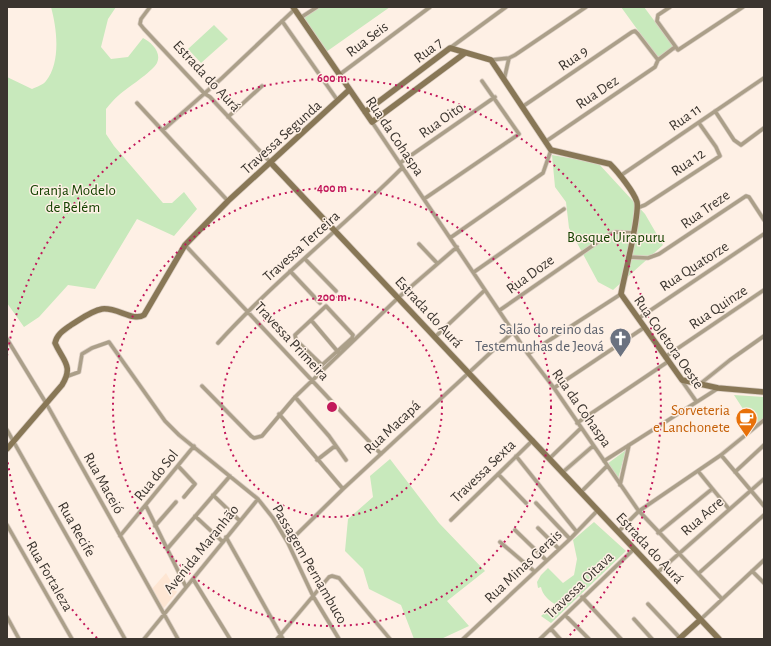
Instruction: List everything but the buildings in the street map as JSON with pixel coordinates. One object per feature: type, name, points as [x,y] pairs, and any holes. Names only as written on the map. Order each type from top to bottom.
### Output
[{"type":"street","name":"Estrada do Aurá","points":[[150,7],[141,19],[140,24],[144,29],[336,230],[399,297],[434,337],[619,531],[718,639]]},
{"type":"street","points":[[300,18],[317,7]]},
{"type":"street","name":"Rua Seis","points":[[339,75],[430,7]]},
{"type":"street","name":"Rua 7","points":[[365,112],[506,7]]},
{"type":"street","points":[[450,48],[491,60],[508,58],[586,7]]},
{"type":"street","points":[[670,7],[658,15],[657,21],[678,50],[743,7]]},
{"type":"street","points":[[163,130],[282,21],[294,8]]},
{"type":"street","name":"Rua da Cohaspa","points":[[294,8],[500,310],[528,354],[554,388],[639,511],[677,554],[699,573],[722,599]]},
{"type":"street","points":[[282,21],[338,101]]},
{"type":"street","name":"Rua 9","points":[[522,107],[632,32],[638,34],[658,60]]},
{"type":"street","name":"Rua Dez","points":[[545,142],[655,67],[658,60],[675,47]]},
{"type":"street","points":[[372,122],[465,53]]},
{"type":"street","points":[[504,80],[508,58]]},
{"type":"street","points":[[450,238],[543,173],[551,150],[491,60]]},
{"type":"street","name":"Rua 11","points":[[620,176],[764,78]]},
{"type":"street","points":[[482,81],[495,97]]},
{"type":"street","points":[[228,117],[262,86]]},
{"type":"street","name":"Travessa Segunda","points":[[68,376],[68,368],[55,344],[58,336],[87,315],[100,309],[119,311],[133,318],[144,315],[185,245],[228,201],[349,90]]},
{"type":"street","name":"Rua da Cohaspa","points":[[424,199],[519,134],[495,97]]},
{"type":"street","name":"Rua Oito","points":[[400,163],[495,97]]},
{"type":"street","points":[[137,103],[228,201]]},
{"type":"street","points":[[715,111],[734,140],[741,145],[764,128]]},
{"type":"street","name":"Rua 12","points":[[637,208],[645,205],[720,156],[716,147],[699,123]]},
{"type":"street","name":"Rua Coletora Oeste","points":[[551,150],[606,162],[614,168],[634,197],[637,203],[634,233],[621,294],[696,402]]},
{"type":"street","name":"Travessa Terceira","points":[[218,343],[248,311],[290,271],[306,259],[402,168]]},
{"type":"street","name":"Rua Treze","points":[[628,257],[648,258],[659,254],[746,196],[749,197],[764,220]]},
{"type":"street","points":[[474,272],[564,209]]},
{"type":"street","name":"Rua Doze","points":[[500,310],[593,244],[615,232],[634,233]]},
{"type":"street","name":"Rua Quatorze","points":[[639,318],[764,234]]},
{"type":"street","points":[[419,244],[437,263]]},
{"type":"street","name":"Travessa Primeira","points":[[185,245],[381,454]]},
{"type":"street","points":[[202,386],[251,436],[254,438],[262,436],[279,414],[295,397],[399,297],[457,247]]},
{"type":"street","points":[[306,259],[336,291]]},
{"type":"street","points":[[290,271],[320,303]]},
{"type":"street","points":[[434,337],[485,290]]},
{"type":"street","name":"Rua Quinze","points":[[578,423],[764,290]]},
{"type":"street","points":[[528,354],[621,294]]},
{"type":"street","points":[[326,306],[352,333],[354,340],[338,352],[325,365],[320,365],[296,340],[295,335],[326,306]]},
{"type":"street","points":[[311,320],[338,352]]},
{"type":"street","points":[[554,388],[645,327]]},
{"type":"street","name":"Rua Macapá","points":[[288,543],[343,489],[514,331]]},
{"type":"street","points":[[700,384],[764,336]]},
{"type":"street","name":"Rua Maceió","points":[[7,339],[46,403],[178,639]]},
{"type":"street","name":"Passagem Pernambuco","points":[[68,376],[79,372],[82,354],[92,348],[109,342],[165,421],[258,499],[273,518],[288,543],[313,596],[339,639]]},
{"type":"street","points":[[7,449],[68,376]]},
{"type":"street","points":[[682,380],[743,392],[764,392]]},
{"type":"street","points":[[604,461],[718,388]]},
{"type":"street","points":[[295,397],[328,435],[346,460]]},
{"type":"street","points":[[279,414],[343,489]]},
{"type":"street","points":[[619,531],[639,511],[721,455],[764,420]]},
{"type":"street","points":[[550,458],[581,428]]},
{"type":"street","name":"Rua Recife","points":[[7,430],[125,639]]},
{"type":"street","name":"Travessa Sexta","points":[[451,520],[533,440]]},
{"type":"street","points":[[620,484],[629,445]]},
{"type":"street","points":[[735,472],[764,445]]},
{"type":"street","name":"Rua do Sol","points":[[120,536],[179,467],[194,446]]},
{"type":"street","points":[[317,460],[336,446]]},
{"type":"street","points":[[563,472],[593,446]]},
{"type":"street","points":[[721,455],[764,506]]},
{"type":"street","points":[[516,456],[576,531]]},
{"type":"street","points":[[581,492],[607,466]]},
{"type":"street","points":[[179,467],[195,484],[184,497]]},
{"type":"street","points":[[698,471],[730,509]]},
{"type":"street","points":[[498,474],[526,503]]},
{"type":"street","points":[[168,549],[230,476]]},
{"type":"street","name":"Rua Acre","points":[[657,573],[764,479]]},
{"type":"street","points":[[658,533],[712,489]]},
{"type":"street","points":[[213,495],[240,520]]},
{"type":"street","name":"Avenida Maranhão","points":[[144,639],[258,499]]},
{"type":"street","points":[[155,526],[176,502]]},
{"type":"street","points":[[536,503],[570,539]]},
{"type":"street","points":[[146,506],[186,587]]},
{"type":"street","name":"Rua Minas Gerais","points":[[463,639],[534,571],[570,539],[576,531],[598,510]]},
{"type":"street","points":[[699,573],[764,515]]},
{"type":"street","points":[[195,516],[223,542]]},
{"type":"street","name":"Rua Fortaleza","points":[[7,525],[72,639]]},
{"type":"street","points":[[538,528],[559,549]]},
{"type":"street","points":[[515,530],[546,560]]},
{"type":"street","points":[[226,537],[284,639]]},
{"type":"street","points":[[500,542],[534,571]]},
{"type":"street","name":"Travessa Oitava","points":[[540,639],[582,597],[634,549]]},
{"type":"street","points":[[648,604],[680,639],[764,560]]},
{"type":"street","points":[[752,571],[764,583]]},
{"type":"street","points":[[277,639],[329,577],[336,576],[390,639]]},
{"type":"street","points":[[193,579],[230,639]]},
{"type":"street","points":[[582,597],[621,639]]},
{"type":"street","points":[[565,615],[589,639]]},
{"type":"street","points":[[7,617],[19,639]]},
{"type":"street","points":[[634,619],[652,639]]},
{"type":"street","points":[[7,627],[10,623]]},
{"type":"street","points":[[551,629],[560,639]]},
{"type":"shaded area","points":[[166,573],[177,592],[163,609],[151,590]]},
{"type":"green space","name":"Granja Modelo de Belém","points":[[51,7],[116,7],[108,19],[101,47],[111,59],[128,57],[143,38],[155,48],[158,59],[154,67],[117,97],[106,109],[106,134],[114,146],[163,203],[172,203],[184,192],[197,209],[174,236],[137,219],[95,289],[68,285],[39,317],[24,327],[7,303],[7,77],[32,89],[46,81],[51,73],[56,55],[55,25]]},
{"type":"green space","points":[[316,7],[390,7],[326,52],[302,16]]},
{"type":"green space","points":[[621,7],[644,7],[674,47],[658,58]]},
{"type":"green space","points":[[214,25],[228,39],[201,63],[188,49]]},
{"type":"green space","name":"Bosque Uirapuru","points":[[552,155],[598,163],[645,214],[663,245],[613,290],[598,282],[569,228],[566,202],[555,187]]},
{"type":"green space","points":[[734,395],[764,397],[764,419],[754,426]]},
{"type":"green space","points":[[626,450],[618,479],[607,464]]},
{"type":"green space","points":[[390,459],[439,523],[485,571],[447,601],[469,626],[441,639],[414,639],[401,605],[369,589],[363,569],[345,551],[348,519],[373,497],[370,476]]},
{"type":"green space","points":[[594,522],[626,551],[551,623],[541,616],[555,604],[546,597],[541,587],[538,588],[537,582],[548,568],[563,583],[574,575],[577,559],[573,540]]},
{"type":"place","name":"Salão do reino das Testemunhas de Jeová","points":[[620,358]]},
{"type":"place","name":"Sorveteria e Lanchonete","points":[[746,438]]}]
